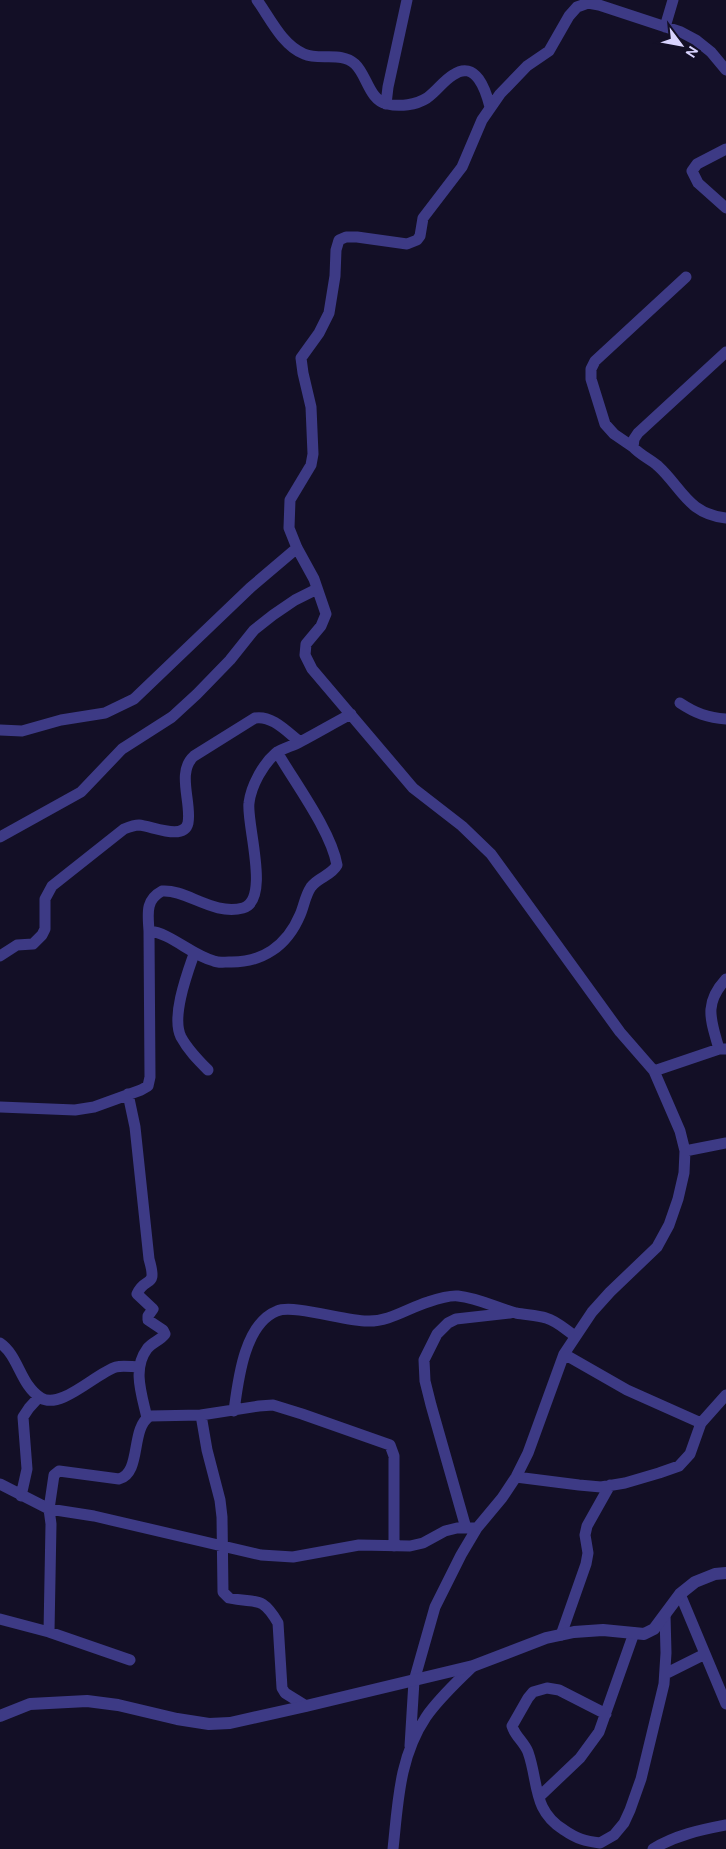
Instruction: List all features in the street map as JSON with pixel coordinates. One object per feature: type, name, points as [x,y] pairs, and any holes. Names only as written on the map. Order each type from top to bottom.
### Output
[{"type":"street","points":[[257,0],[294,48],[313,57],[347,58],[359,69],[378,100],[386,104],[396,106],[415,103],[426,98],[454,74],[462,71],[472,73],[480,79],[485,88],[490,107]]},
{"type":"street","points":[[386,104],[407,0]]},
{"type":"street","points":[[665,27],[673,0]]},
{"type":"street","points":[[410,1746],[414,1681],[435,1607],[472,1528],[502,1498],[516,1477],[528,1453],[564,1354],[575,1336],[592,1312],[610,1292],[657,1247],[669,1225],[678,1199],[684,1173],[685,1151],[680,1131],[654,1071],[620,1032],[491,854],[462,826],[413,788],[312,669],[305,655],[306,644],[321,626],[326,614],[317,589],[289,528],[289,508],[295,490],[311,465],[313,454],[311,407],[302,374],[301,358],[319,333],[329,313],[339,240],[346,237],[388,240],[407,244],[417,240],[420,236],[423,218],[462,167],[482,120],[490,107],[527,66],[549,51],[569,16],[577,7],[587,1],[681,32],[696,40],[711,52],[726,70]]},
{"type":"street","points":[[726,149],[697,164],[692,171],[698,182],[726,208]]},
{"type":"street","points":[[686,277],[595,361],[591,369],[591,378],[605,424],[633,448],[657,465],[688,501],[697,508],[707,514],[724,514]]},
{"type":"street","points":[[633,448],[634,439],[638,433],[726,352]]},
{"type":"street","points":[[0,730],[22,731],[61,720],[105,713],[134,699],[250,588],[297,548]]},
{"type":"street","points":[[0,837],[82,792],[122,749],[172,716],[197,694],[230,660],[254,630],[273,614],[317,589]]},
{"type":"street","points":[[680,703],[700,715],[726,719]]},
{"type":"street","points":[[0,1107],[75,1110],[94,1107],[145,1088],[149,1083],[150,1077],[149,931],[147,909],[152,898],[162,891],[175,892],[202,904],[235,910],[245,908],[253,898],[256,886],[256,868],[248,803],[255,783],[266,763],[277,752],[300,742],[351,714]]},
{"type":"street","points":[[0,956],[17,945],[33,944],[37,941],[45,929],[46,899],[52,886],[124,829],[138,825],[182,832],[185,829],[188,820],[186,773],[187,765],[194,756],[259,717],[270,719],[300,742]]},
{"type":"street","points":[[149,931],[159,932],[194,954],[215,962],[240,962],[263,956],[276,949],[286,940],[301,914],[306,896],[313,884],[332,872],[337,865],[331,846],[316,815],[277,752]]},
{"type":"street","points":[[194,954],[185,978],[178,1008],[180,1035],[193,1056],[208,1070]]},
{"type":"street","points":[[654,1071],[722,1049],[711,1019],[711,1002],[718,987],[726,979]]},
{"type":"street","points":[[128,1094],[135,1127],[146,1242],[153,1273],[150,1282],[140,1289],[137,1294],[153,1309],[148,1316],[148,1320],[163,1330],[165,1334],[148,1347],[139,1363],[138,1374],[147,1418]]},
{"type":"street","points":[[685,1151],[726,1143]]},
{"type":"street","points":[[234,1411],[238,1381],[247,1346],[259,1326],[266,1319],[277,1311],[290,1308],[346,1320],[370,1322],[393,1317],[428,1302],[456,1296],[489,1303],[516,1313],[546,1318],[575,1336]]},
{"type":"street","points":[[472,1528],[431,1405],[425,1381],[424,1360],[437,1334],[448,1323],[456,1319],[516,1313]]},
{"type":"street","points":[[0,1343],[11,1354],[29,1388],[40,1397],[50,1401],[58,1400],[112,1368],[118,1366],[139,1367]]},
{"type":"street","points":[[564,1354],[627,1390],[701,1422]]},
{"type":"street","points":[[516,1477],[579,1485],[610,1485],[625,1483],[679,1466],[690,1454],[701,1422],[726,1395]]},
{"type":"street","points":[[21,1496],[27,1469],[23,1418],[29,1408],[40,1397]]},
{"type":"street","points":[[49,1632],[51,1524],[49,1509],[52,1478],[59,1471],[119,1479],[128,1475],[142,1424],[150,1416],[201,1415],[259,1406],[273,1406],[302,1414],[390,1445],[394,1456],[394,1546]]},
{"type":"street","points":[[201,1415],[207,1450],[220,1500],[223,1592],[229,1598],[251,1599],[263,1604],[273,1614],[278,1623],[282,1688],[285,1693],[306,1706]]},
{"type":"street","points":[[0,1484],[49,1509],[94,1516],[261,1555],[293,1557],[359,1545],[410,1546],[423,1543],[445,1532],[472,1528]]},
{"type":"street","points":[[561,1635],[586,1564],[588,1553],[585,1535],[587,1526],[610,1485]]},
{"type":"street","points":[[0,1716],[30,1704],[87,1701],[118,1705],[177,1719],[209,1724],[230,1723],[473,1666],[518,1648],[574,1632],[603,1630],[644,1634],[654,1629],[680,1594],[695,1582],[714,1574],[726,1573]]},
{"type":"street","points":[[680,1594],[726,1704]]},
{"type":"street","points":[[606,1714],[553,1688],[533,1692],[512,1726],[525,1743],[543,1811],[553,1824],[577,1839],[600,1843],[614,1835],[624,1823],[641,1779],[661,1699],[665,1674],[665,1615]]},
{"type":"street","points":[[0,1619],[49,1632],[130,1660]]},
{"type":"street","points":[[539,1797],[580,1758],[599,1732],[634,1633]]},
{"type":"street","points":[[665,1674],[705,1654]]},
{"type":"street","points":[[393,1849],[400,1778],[410,1746],[426,1717],[473,1666]]},
{"type":"street","points":[[653,1849],[668,1840],[687,1833],[726,1825]]}]
